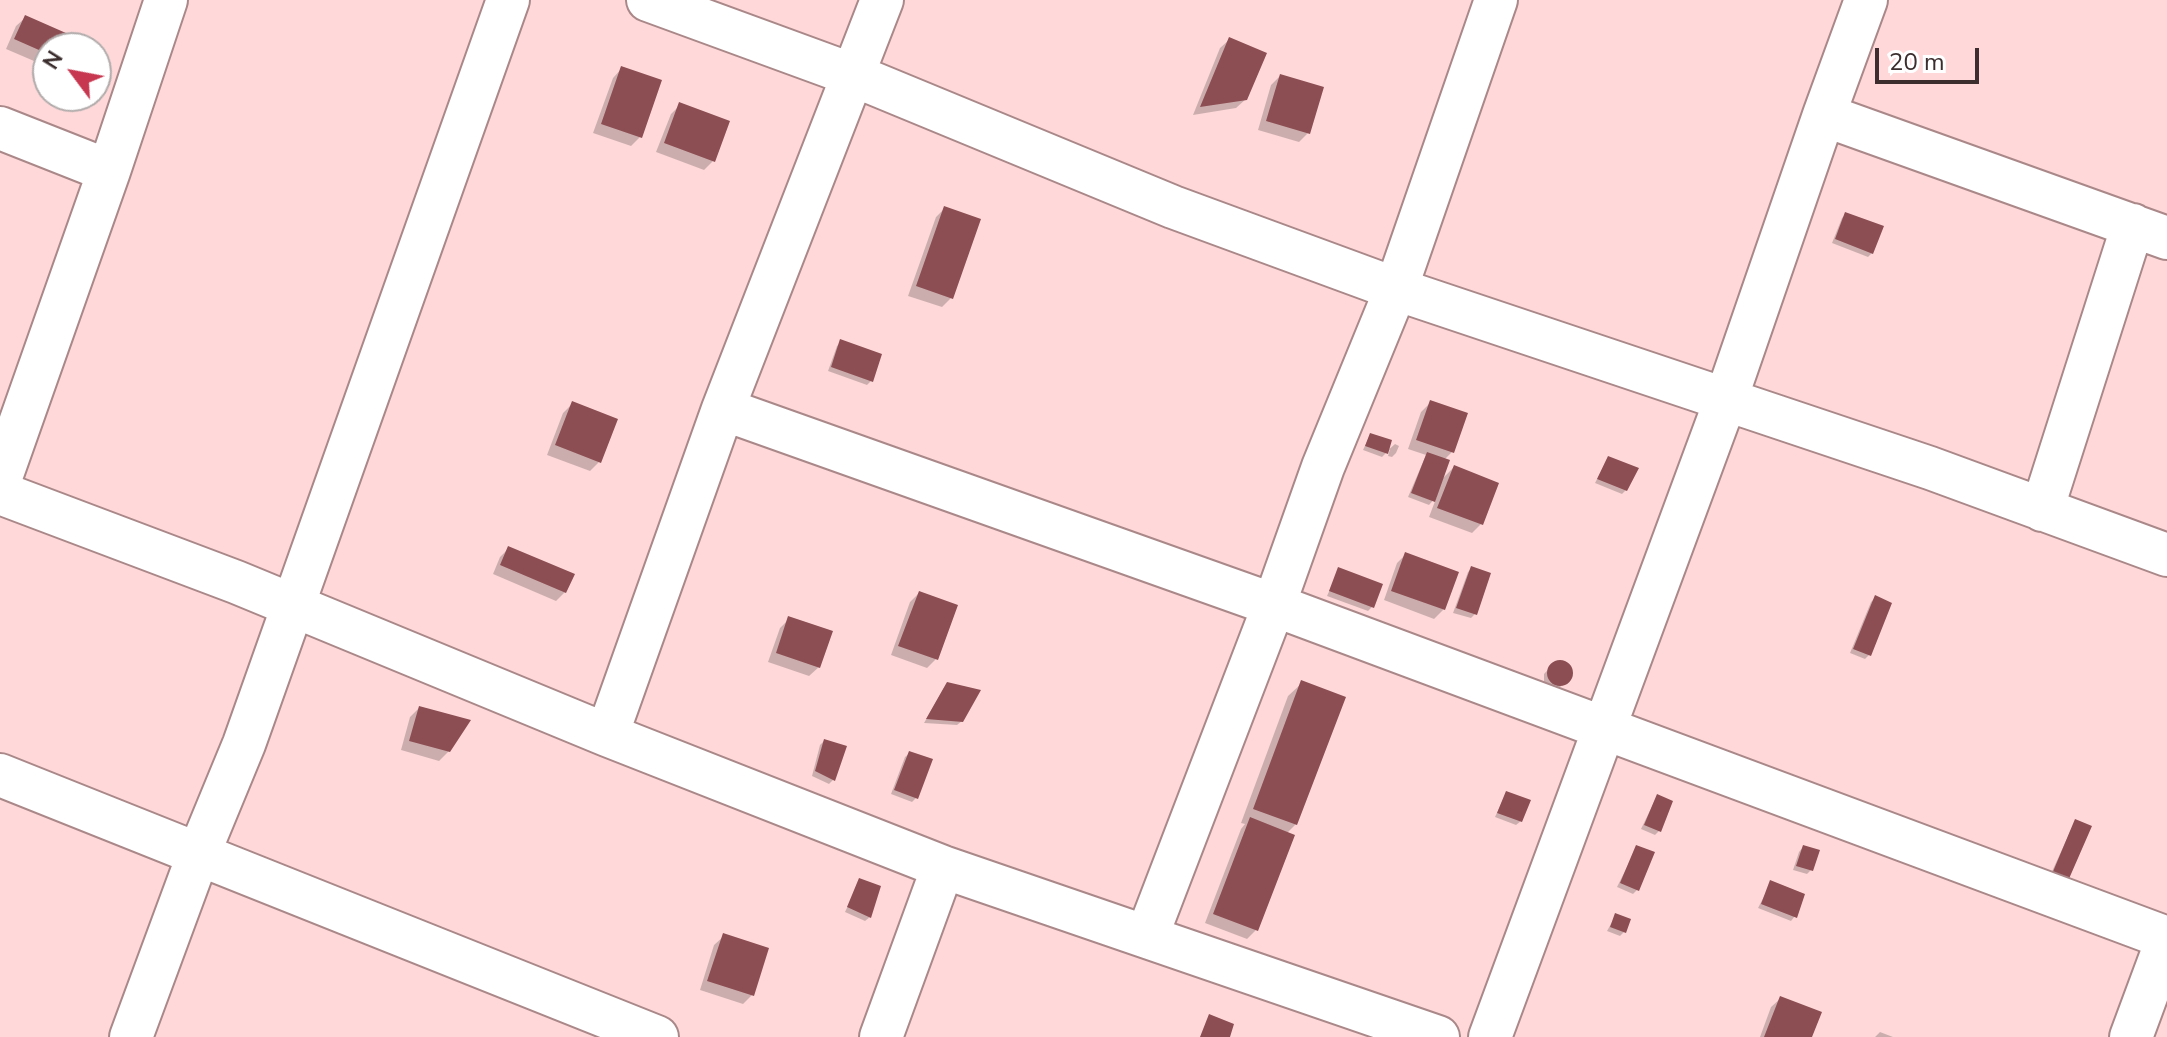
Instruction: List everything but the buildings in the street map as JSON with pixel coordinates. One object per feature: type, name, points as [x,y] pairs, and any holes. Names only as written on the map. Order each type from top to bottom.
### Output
[{"type":"street","points":[[0,480],[166,0]]},
{"type":"street","points":[[131,1037],[199,853],[244,744],[508,0]]},
{"type":"street","points":[[648,0],[853,75],[1173,207],[1396,289],[1930,468],[2167,555]]},
{"type":"street","points":[[607,735],[723,409],[882,0]]},
{"type":"street","points":[[1147,936],[1274,605],[1323,467],[1396,289],[1496,0]]},
{"type":"street","points":[[1490,1037],[1726,399],[1866,0]]},
{"type":"street","points":[[1824,115],[2150,231],[2042,510]]},
{"type":"street","points":[[0,128],[109,171]]},
{"type":"street","points":[[723,409],[1274,605],[2167,939],[2131,1037]]},
{"type":"street","points":[[0,493],[292,605],[607,735],[943,867],[1438,1037]]},
{"type":"street","points":[[0,775],[657,1037]]},
{"type":"street","points":[[881,1037],[943,867]]}]
